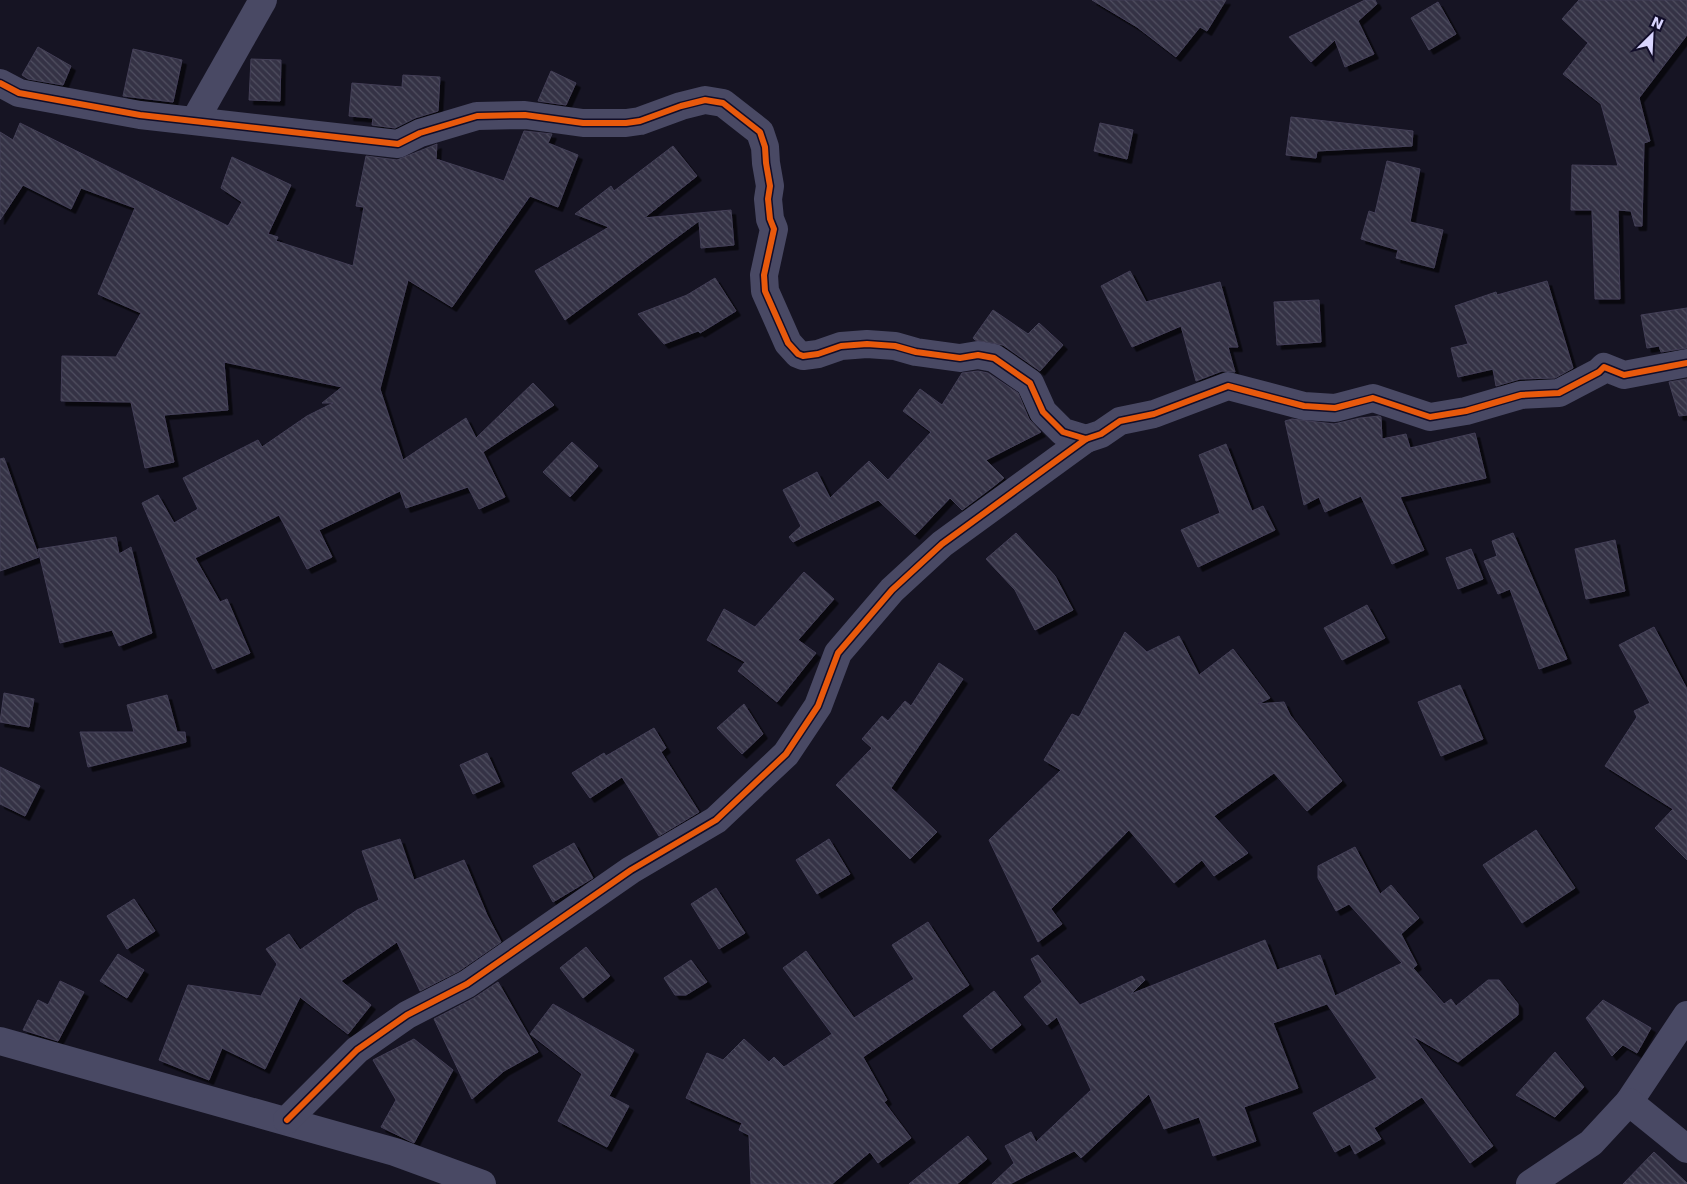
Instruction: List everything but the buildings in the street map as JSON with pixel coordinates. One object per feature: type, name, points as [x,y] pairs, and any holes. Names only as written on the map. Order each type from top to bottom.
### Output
[{"type":"street","points":[[196,120],[263,0]]},
{"type":"street","points":[[0,83],[18,93],[140,115],[398,144],[420,133],[477,116],[525,115],[583,123],[626,123],[640,121],[681,106],[705,100],[723,103],[760,132],[765,147],[770,186],[768,199],[770,219],[774,229],[764,275],[765,291],[788,343],[798,354],[803,356],[841,346],[867,344],[895,346],[916,352],[960,358],[978,355],[994,358],[1030,383],[1043,412],[1063,432],[1086,439]]},
{"type":"street","points":[[287,1120],[357,1050],[407,1015],[467,984],[631,870],[716,820],[786,754],[818,706],[838,653],[892,590],[942,544],[1086,439],[1101,434],[1120,421],[1154,414],[1228,386],[1304,406],[1335,408],[1373,398],[1430,417],[1466,411],[1521,395],[1559,393],[1599,372],[1604,367],[1624,375],[1687,363]]},
{"type":"street","points":[[1530,1184],[1591,1143],[1629,1102],[1687,1015]]},
{"type":"street","points":[[0,1041],[149,1084],[287,1120],[395,1152],[482,1184]]},
{"type":"street","points":[[1629,1102],[1687,1149]]},
{"type":"cycle path","points":[[0,83],[19,93],[140,115],[398,144],[420,133],[477,116],[525,115],[583,123],[626,123],[640,121],[681,106],[705,100],[723,103],[760,132],[765,147],[770,186],[768,199],[770,219],[774,229],[764,275],[765,291],[788,343],[798,354],[803,356],[818,354],[841,346],[867,344],[895,346],[916,352],[960,358],[978,355],[994,358],[1030,383],[1043,412],[1063,432],[1086,439],[1101,434],[1120,421],[1154,414],[1228,386],[1304,406],[1335,408],[1373,398],[1430,417],[1466,411],[1521,395],[1559,393],[1599,372],[1604,367],[1624,375],[1687,363]]},
{"type":"cycle path","points":[[287,1120],[357,1050],[407,1015],[467,984],[631,870],[716,820],[786,754],[818,706],[838,653],[892,590],[942,544],[1086,439]]}]
